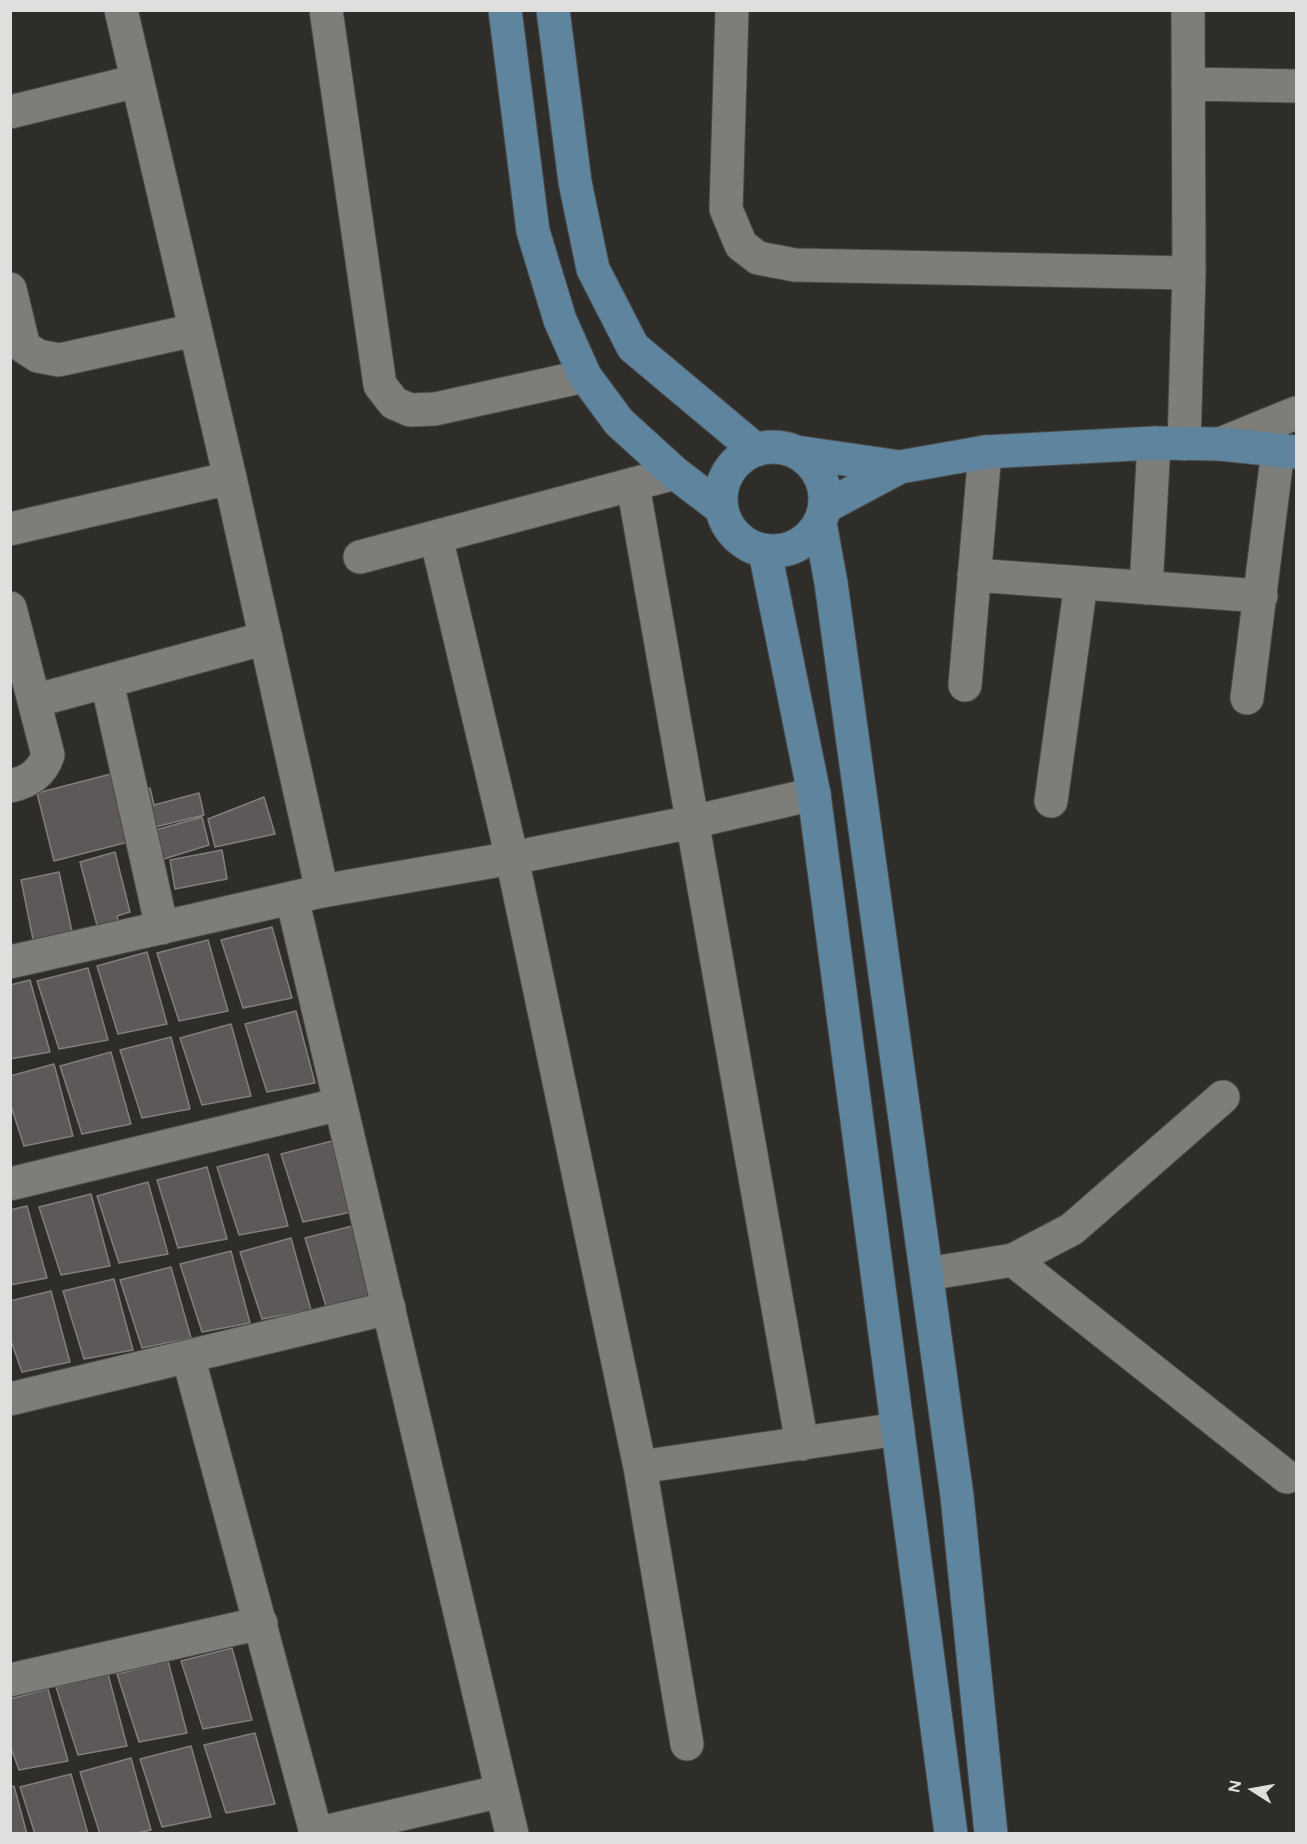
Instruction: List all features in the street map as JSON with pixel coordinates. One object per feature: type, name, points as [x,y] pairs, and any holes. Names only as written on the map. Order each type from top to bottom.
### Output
[{"type":"main road","points":[[505,10],[533,231],[560,320],[585,376],[619,422],[675,473],[722,508]]},
{"type":"main road","points":[[553,10],[575,182],[593,269],[633,347],[756,450]]},
{"type":"main road","points":[[900,467],[822,515],[811,536],[797,546],[782,551],[765,552],[750,547],[736,537],[726,524],[721,492],[726,476],[748,452],[764,447],[781,447],[796,452],[900,467],[985,452],[1169,444],[1220,444],[1287,451]]},
{"type":"main road","points":[[796,452],[810,462],[825,490],[822,515],[831,584],[957,1496],[991,1833]]},
{"type":"main road","points":[[765,552],[814,794],[951,1833]]},
{"type":"street","points":[[120,10],[266,638],[340,1104],[512,1833]]},
{"type":"street","points":[[326,10],[380,385],[394,403],[410,410],[435,409],[585,376]]},
{"type":"street","points":[[732,10],[726,209],[741,245],[758,258],[795,265],[1189,273]]},
{"type":"street","points":[[1146,588],[1169,444],[1189,273],[1188,10]]},
{"type":"street","points":[[10,112],[137,81]]},
{"type":"street","points":[[1188,84],[1296,86]]},
{"type":"street","points":[[10,289],[24,347],[38,356],[59,360],[195,330]]},
{"type":"street","points":[[1220,444],[1296,413]]},
{"type":"street","points":[[1247,698],[1261,596],[1287,451]]},
{"type":"street","points":[[965,685],[985,452]]},
{"type":"street","points":[[360,557],[675,473]]},
{"type":"street","points":[[10,529],[230,478]]},
{"type":"street","points":[[633,484],[802,1444]]},
{"type":"street","points":[[436,537],[513,858],[640,1467],[687,1744]]},
{"type":"street","points":[[974,575],[1261,596]]},
{"type":"street","points":[[1051,801],[1081,583]]},
{"type":"street","points":[[10,608],[48,755],[44,767],[33,778],[10,786]]},
{"type":"street","points":[[34,701],[266,638]]},
{"type":"street","points":[[107,682],[162,927]]},
{"type":"street","points":[[10,962],[307,894],[513,858],[692,822],[814,794]]},
{"type":"street","points":[[927,1274],[1013,1260],[1072,1229],[1223,1097]]},
{"type":"street","points":[[10,1184],[340,1104]]},
{"type":"street","points":[[1013,1260],[1287,1477]]},
{"type":"street","points":[[10,1399],[389,1308]]},
{"type":"street","points":[[188,1356],[261,1623],[315,1833],[502,1791]]},
{"type":"street","points":[[640,1467],[898,1429]]},
{"type":"street","points":[[10,1680],[261,1623]]},
{"type":"building","points":[[111,774],[128,842],[54,861],[37,793]]},
{"type":"building","points":[[150,788],[154,805],[199,793],[204,815],[147,829],[138,792]]},
{"type":"building","points":[[264,797],[275,834],[215,847],[208,819]]},
{"type":"building","points":[[202,817],[209,845],[151,863],[145,833]]},
{"type":"building","points":[[222,850],[227,879],[175,889],[170,860]]},
{"type":"building","points":[[115,852],[130,912],[117,916],[119,924],[98,929],[80,862]]},
{"type":"building","points":[[59,872],[73,936],[34,944],[21,880]]},
{"type":"building","points":[[272,927],[292,998],[243,1008],[221,940]]},
{"type":"building","points":[[208,940],[228,1011],[179,1021],[157,953]]},
{"type":"building","points":[[147,952],[167,1024],[118,1034],[97,966]]},
{"type":"building","points":[[88,968],[108,1040],[59,1049],[37,981]]},
{"type":"building","points":[[30,980],[50,1052],[10,1059],[10,985]]},
{"type":"building","points":[[296,1011],[315,1083],[267,1092],[245,1024]]},
{"type":"building","points":[[231,1024],[251,1096],[202,1105],[180,1038]]},
{"type":"building","points":[[171,1037],[190,1109],[142,1118],[120,1050]]},
{"type":"building","points":[[111,1052],[131,1124],[82,1134],[60,1066]]},
{"type":"building","points":[[54,1064],[73,1136],[24,1146],[10,1103],[10,1076]]},
{"type":"building","points":[[332,1141],[352,1212],[303,1222],[281,1154]]},
{"type":"building","points":[[268,1154],[288,1226],[239,1235],[217,1167]]},
{"type":"building","points":[[207,1167],[227,1239],[178,1248],[157,1180]]},
{"type":"building","points":[[148,1182],[168,1254],[119,1263],[97,1196]]},
{"type":"building","points":[[91,1194],[110,1266],[61,1275],[39,1207]]},
{"type":"building","points":[[27,1206],[47,1278],[10,1285],[10,1210]]},
{"type":"building","points":[[356,1225],[375,1297],[326,1306],[305,1238]]},
{"type":"building","points":[[291,1238],[311,1310],[262,1319],[240,1252]]},
{"type":"building","points":[[231,1251],[250,1323],[202,1332],[180,1264]]},
{"type":"building","points":[[171,1267],[191,1338],[142,1348],[120,1280]]},
{"type":"building","points":[[114,1279],[133,1350],[84,1359],[63,1291]]},
{"type":"building","points":[[51,1291],[70,1362],[22,1372],[10,1338],[10,1301]]},
{"type":"building","points":[[232,1648],[252,1720],[203,1729],[181,1661]]},
{"type":"building","points":[[168,1661],[187,1733],[139,1742],[117,1674]]},
{"type":"building","points":[[108,1674],[127,1746],[78,1755],[56,1687]]},
{"type":"building","points":[[48,1689],[68,1761],[19,1770],[10,1745],[10,1699]]},
{"type":"building","points":[[255,1733],[275,1804],[226,1813],[204,1745]]},
{"type":"building","points":[[191,1746],[211,1817],[162,1827],[140,1759]]},
{"type":"building","points":[[131,1758],[151,1830],[133,1834],[100,1834],[80,1772]]},
{"type":"building","points":[[71,1774],[88,1834],[35,1834],[20,1787]]},
{"type":"building","points":[[14,1786],[27,1834],[10,1834],[10,1787]]}]
